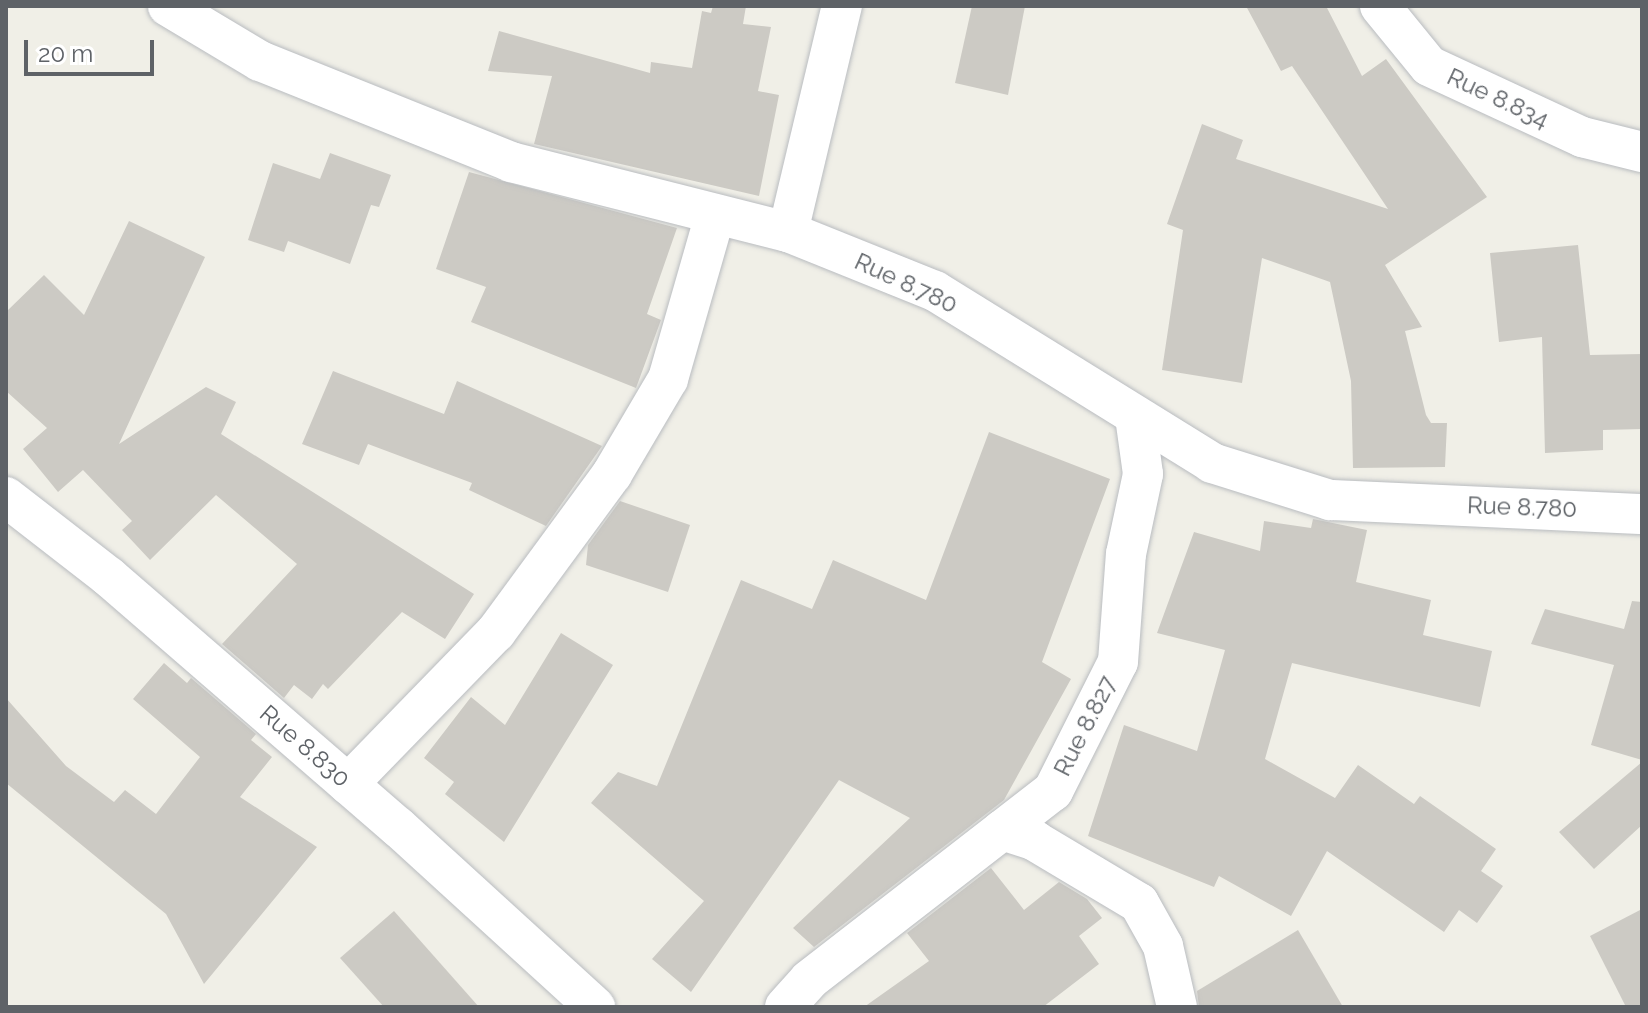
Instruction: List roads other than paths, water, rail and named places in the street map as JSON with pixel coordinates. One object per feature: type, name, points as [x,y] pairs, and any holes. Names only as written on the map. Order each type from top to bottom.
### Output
[{"type":"street","name":"Rue 8.780","points":[[168,6],[260,61],[511,162],[788,232],[935,291],[1212,463],[1330,500],[1642,514]]},
{"type":"street","points":[[788,232],[842,6]]},
{"type":"street","name":"Rue 8.834","points":[[1380,6],[1429,66],[1582,137],[1642,152]]},
{"type":"street","points":[[348,784],[496,632],[626,452],[668,379],[715,215]]},
{"type":"street","name":"Rue 8.827","points":[[785,1007],[809,980],[1053,791],[1118,662],[1126,554],[1143,474],[1135,416]]},
{"type":"street","name":"Rue 8.830","points":[[6,497],[109,577],[348,784],[595,1007]]},
{"type":"street","points":[[1002,830],[1035,841],[1139,903],[1163,946],[1177,1007]]}]
